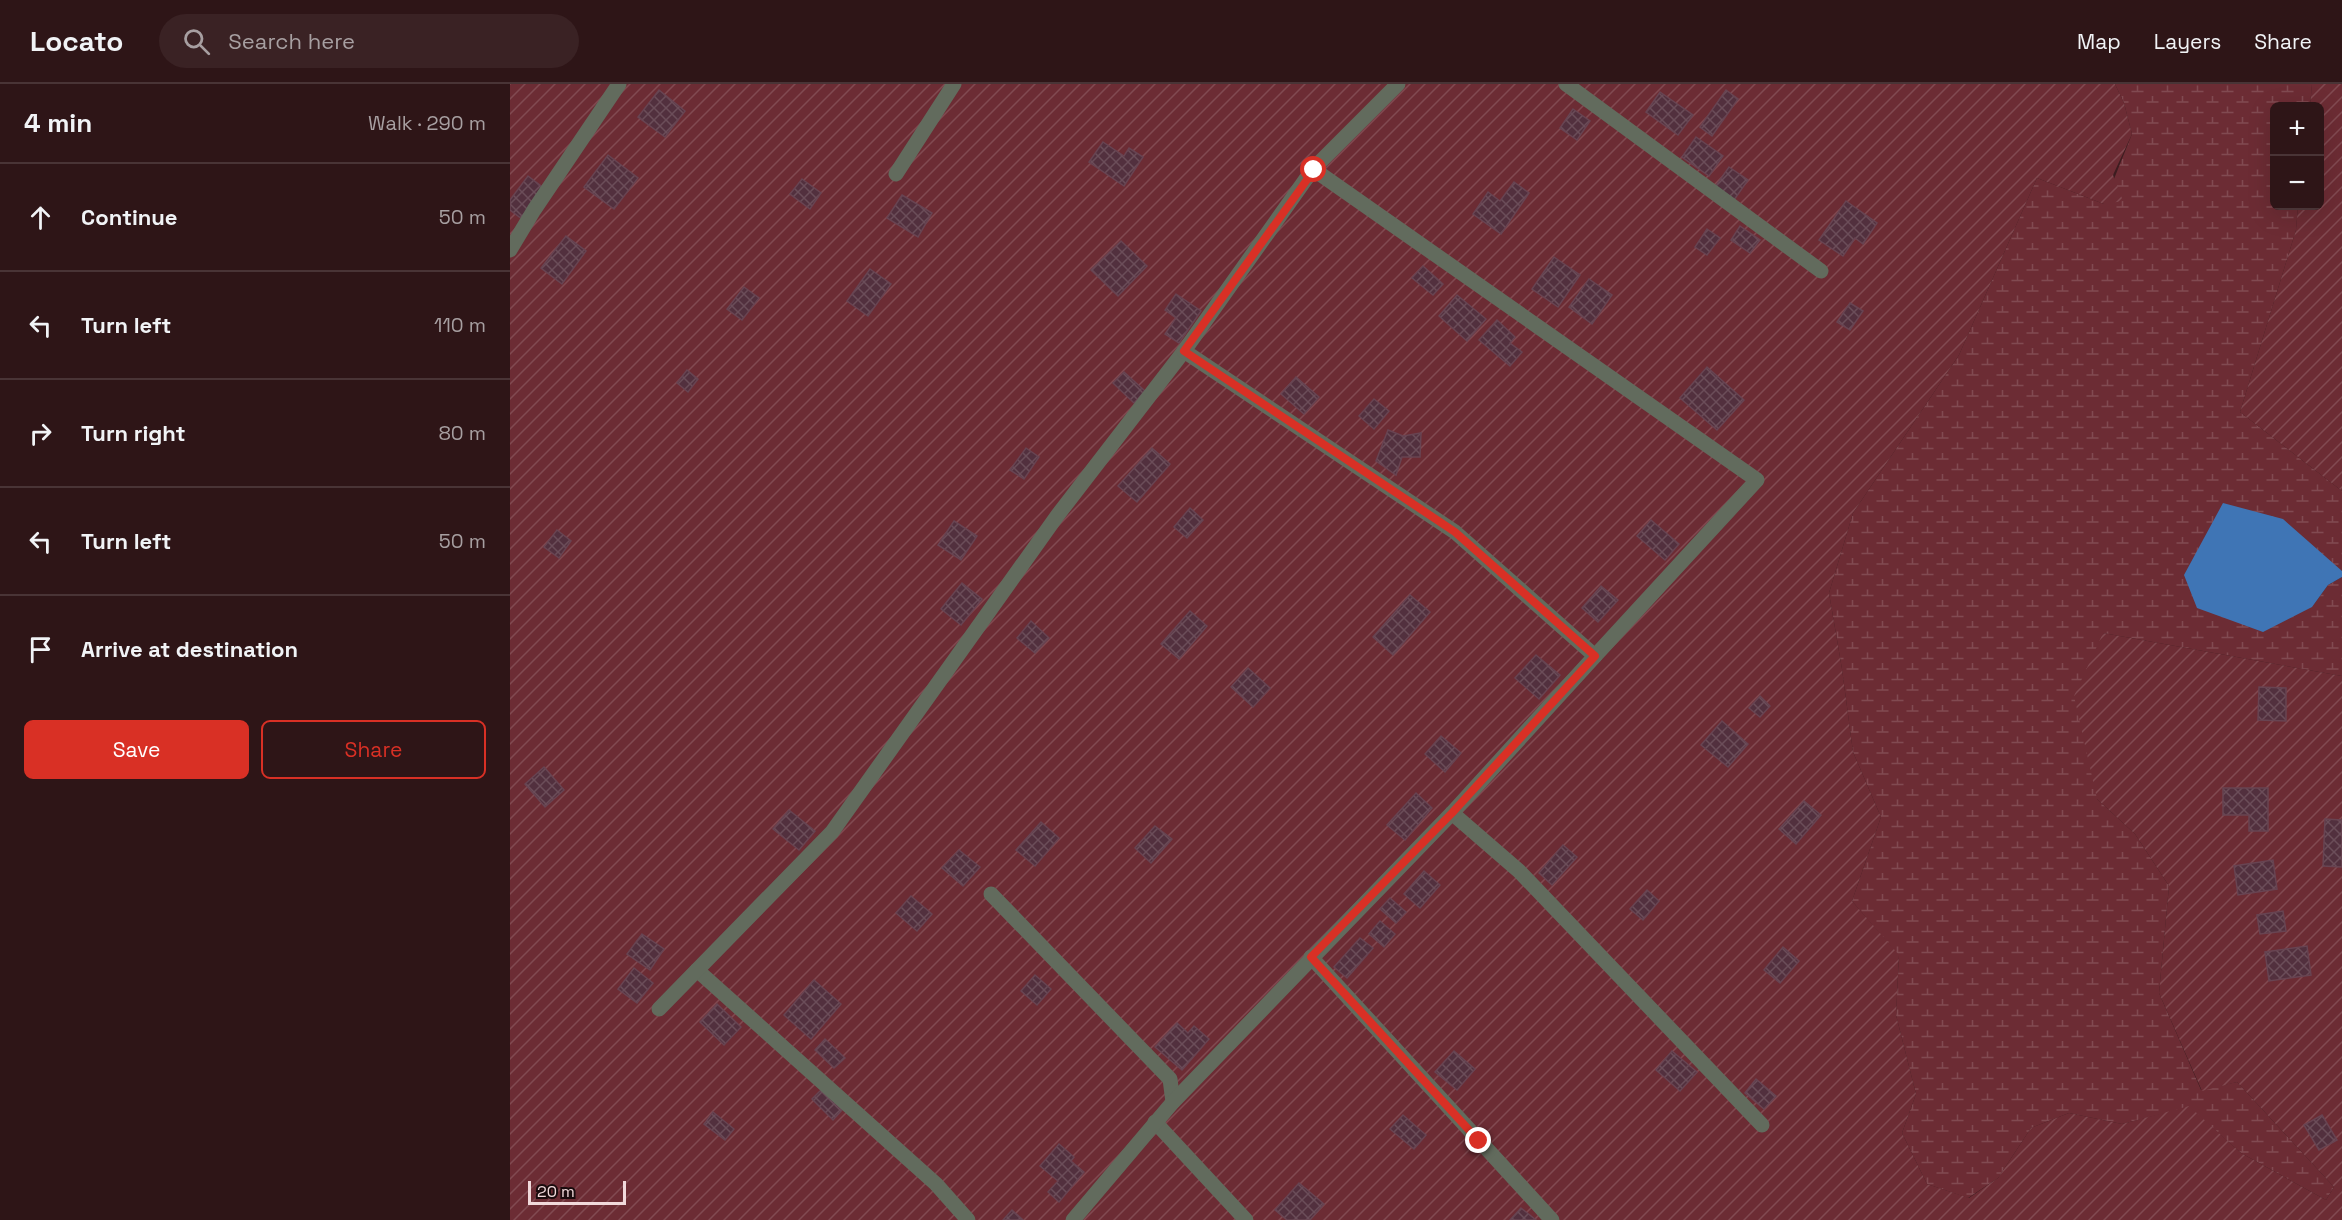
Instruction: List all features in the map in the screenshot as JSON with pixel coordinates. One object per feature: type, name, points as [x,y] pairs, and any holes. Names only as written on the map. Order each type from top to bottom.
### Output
[{"type":"street","points":[[510,250],[534,210],[619,84]]},
{"type":"street","points":[[896,174],[954,84]]},
{"type":"street","points":[[659,1009],[832,832],[1057,516],[1184,351],[1314,170],[1398,84]]},
{"type":"street","points":[[1566,84],[1821,271]]},
{"type":"street","points":[[1073,1220],[1173,1102],[1452,813],[1757,480],[1314,170]]},
{"type":"street","points":[[1184,351],[1455,532],[1595,656]]},
{"type":"street","points":[[1452,813],[1519,871],[1762,1125]]},
{"type":"street","points":[[991,894],[1170,1079],[1173,1102]]},
{"type":"street","points":[[1311,957],[1552,1220]]},
{"type":"street","points":[[697,970],[928,1176],[968,1220]]},
{"type":"street","points":[[1155,1122],[1246,1220]]},
{"type":"green space","points":[[510,84],[2115,84],[2124,103],[2132,134],[2113,175],[2123,201],[2104,204],[2037,178],[1959,355],[1853,513],[1829,593],[1853,752],[1881,817],[1852,901],[1899,955],[1896,1015],[1916,1094],[1902,1133],[1927,1184],[1969,1198],[1998,1178],[2031,1128],[2069,1113],[2122,1124],[2189,1106],[2241,1153],[2326,1200],[2334,1187],[2237,1082],[2202,1091],[2159,993],[2169,886],[2135,834],[2097,799],[2074,696],[2103,633],[2342,676],[2342,1220],[510,1220]]},
{"type":"green space","points":[[2115,84],[2312,84],[2310,102],[2270,102],[2270,210],[2298,210],[2296,230],[2240,412],[2342,491],[2342,571],[2337,569],[2312,607],[2328,585],[2342,577],[2342,676],[2103,633],[2097,799],[2135,834],[2169,886],[2159,993],[2201,1090],[2237,1082],[2334,1187],[2326,1200],[2241,1153],[2189,1107],[2122,1124],[2069,1113],[2031,1128],[1998,1178],[1968,1198],[1927,1184],[1902,1133],[1916,1094],[1896,1015],[1899,956],[1852,901],[1881,817],[1853,752],[1829,593],[1853,513],[1959,355],[2037,178],[2104,204],[2132,134],[2124,103]]},
{"type":"green space","points":[[2312,84],[2342,84],[2342,491],[2240,412],[2296,230],[2298,210],[2324,210],[2324,102],[2310,102]]},
{"type":"water","points":[[2223,503],[2283,519],[2342,571],[2342,577],[2328,585],[2312,607],[2263,632],[2197,608],[2184,575]]},
{"type":"building","points":[[659,90],[685,111],[665,137],[638,117]]},
{"type":"building","points":[[1726,90],[1738,99],[1712,136],[1700,127]]},
{"type":"building","points":[[1660,92],[1693,115],[1678,135],[1646,112]]},
{"type":"building","points":[[1573,109],[1590,121],[1577,140],[1560,128]]},
{"type":"building","points":[[1696,137],[1723,156],[1709,176],[1682,157]]},
{"type":"building","points":[[1103,142],[1124,156],[1129,148],[1143,157],[1124,186],[1089,162]]},
{"type":"building","points":[[608,155],[638,178],[614,209],[584,187]]},
{"type":"building","points":[[1729,167],[1748,180],[1734,200],[1715,187]]},
{"type":"building","points":[[528,176],[545,189],[522,219],[510,210],[510,200]]},
{"type":"building","points":[[802,179],[821,193],[810,209],[790,194]]},
{"type":"building","points":[[1514,182],[1529,193],[1501,234],[1473,214],[1488,192],[1500,201]]},
{"type":"building","points":[[902,195],[932,213],[918,237],[887,218]]},
{"type":"building","points":[[1846,201],[1877,223],[1863,244],[1855,238],[1843,256],[1819,240]]},
{"type":"building","points":[[1740,226],[1760,240],[1750,253],[1731,240]]},
{"type":"building","points":[[1707,229],[1720,238],[1707,255],[1695,247]]},
{"type":"building","points":[[566,236],[586,251],[562,284],[541,268]]},
{"type":"building","points":[[1121,241],[1147,266],[1118,296],[1091,270]]},
{"type":"building","points":[[1554,257],[1580,275],[1558,307],[1532,289]]},
{"type":"building","points":[[1423,266],[1443,284],[1433,295],[1412,278]]},
{"type":"building","points":[[870,269],[891,284],[868,316],[847,301]]},
{"type":"building","points":[[1589,279],[1612,295],[1592,324],[1569,307]]},
{"type":"building","points":[[744,287],[759,298],[742,320],[727,309]]},
{"type":"building","points":[[1176,294],[1201,311],[1179,343],[1165,334],[1176,318],[1165,310]]},
{"type":"building","points":[[1457,295],[1486,319],[1467,341],[1439,316]]},
{"type":"building","points":[[1850,303],[1863,311],[1850,330],[1837,322]]},
{"type":"building","points":[[1497,320],[1515,337],[1510,343],[1522,352],[1510,366],[1479,340]]},
{"type":"building","points":[[1707,367],[1744,400],[1717,430],[1680,398]]},
{"type":"building","points":[[687,370],[698,379],[688,392],[677,383]]},
{"type":"building","points":[[1124,372],[1145,391],[1134,403],[1113,383]]},
{"type":"building","points":[[1296,377],[1319,397],[1304,414],[1281,394]]},
{"type":"building","points":[[1374,399],[1389,411],[1374,429],[1359,416]]},
{"type":"building","points":[[1388,430],[1403,436],[1421,433],[1420,457],[1402,457],[1396,475],[1376,461]]},
{"type":"building","points":[[1026,448],[1039,457],[1024,479],[1010,470]]},
{"type":"building","points":[[1152,448],[1170,464],[1137,502],[1118,486]]},
{"type":"building","points":[[1190,508],[1203,520],[1187,538],[1174,527]]},
{"type":"building","points":[[1651,520],[1679,544],[1665,560],[1637,536]]},
{"type":"building","points":[[954,521],[977,536],[961,560],[938,545]]},
{"type":"building","points":[[557,530],[571,541],[559,558],[544,547]]},
{"type":"building","points":[[962,583],[982,599],[961,625],[941,609]]},
{"type":"building","points":[[1601,586],[1618,600],[1598,622],[1582,608]]},
{"type":"building","points":[[1410,595],[1430,612],[1393,655],[1373,637]]},
{"type":"building","points":[[1190,611],[1207,626],[1179,659],[1161,644]]},
{"type":"building","points":[[1031,621],[1049,638],[1035,653],[1017,638]]},
{"type":"building","points":[[1536,655],[1560,675],[1539,699],[1515,678]]},
{"type":"building","points":[[1248,668],[1270,688],[1253,707],[1231,687]]},
{"type":"building","points":[[2259,687],[2286,688],[2286,721],[2258,720]]},
{"type":"building","points":[[1760,696],[1770,706],[1760,717],[1749,708]]},
{"type":"building","points":[[1722,721],[1748,744],[1728,767],[1701,745]]},
{"type":"building","points":[[1441,736],[1461,753],[1445,772],[1425,754]]},
{"type":"building","points":[[544,767],[564,790],[545,807],[525,784]]},
{"type":"building","points":[[2223,788],[2268,788],[2268,831],[2249,831],[2249,815],[2223,815]]},
{"type":"building","points":[[1416,793],[1432,808],[1405,840],[1387,825]]},
{"type":"building","points":[[1804,801],[1821,815],[1796,844],[1779,829]]},
{"type":"building","points":[[789,810],[815,831],[799,850],[773,829]]},
{"type":"building","points":[[2325,819],[2342,820],[2342,867],[2323,866]]},
{"type":"building","points":[[1041,822],[1059,838],[1035,866],[1016,850]]},
{"type":"building","points":[[1155,826],[1172,839],[1151,863],[1135,848]]},
{"type":"building","points":[[1563,845],[1577,857],[1552,885],[1539,873]]},
{"type":"building","points":[[959,850],[980,867],[963,886],[942,868]]},
{"type":"building","points":[[2273,860],[2277,889],[2238,895],[2234,866]]},
{"type":"building","points":[[1424,871],[1440,885],[1420,908],[1404,894]]},
{"type":"building","points":[[1647,890],[1659,901],[1643,920],[1630,909]]},
{"type":"building","points":[[911,896],[932,914],[917,931],[896,913]]},
{"type":"building","points":[[1390,898],[1406,912],[1396,923],[1380,909]]},
{"type":"building","points":[[2283,911],[2286,931],[2260,934],[2257,915]]},
{"type":"building","points":[[1380,921],[1395,934],[1384,947],[1369,934]]},
{"type":"building","points":[[642,934],[664,949],[650,970],[627,954]]},
{"type":"building","points":[[1360,938],[1373,948],[1347,978],[1334,967]]},
{"type":"building","points":[[2307,946],[2311,975],[2269,981],[2265,952]]},
{"type":"building","points":[[1783,947],[1799,961],[1780,983],[1764,970]]},
{"type":"building","points":[[634,968],[653,983],[637,1003],[618,989]]},
{"type":"building","points":[[1035,975],[1051,989],[1037,1005],[1021,991]]},
{"type":"building","points":[[814,980],[841,1004],[811,1039],[784,1015]]},
{"type":"building","points":[[717,1004],[741,1027],[724,1045],[700,1022]]},
{"type":"building","points":[[1177,1023],[1188,1033],[1194,1026],[1209,1039],[1182,1070],[1155,1047]]},
{"type":"building","points":[[825,1039],[845,1058],[834,1068],[815,1050]]},
{"type":"building","points":[[1454,1051],[1475,1069],[1457,1090],[1435,1072]]},
{"type":"building","points":[[1672,1051],[1697,1072],[1680,1091],[1656,1070]]},
{"type":"building","points":[[1756,1079],[1776,1096],[1764,1109],[1745,1093]]},
{"type":"building","points":[[822,1089],[842,1110],[833,1120],[812,1099]]},
{"type":"building","points":[[713,1112],[734,1129],[725,1140],[704,1124]]},
{"type":"building","points":[[1403,1115],[1426,1135],[1414,1149],[1390,1129]]},
{"type":"building","points":[[2322,1115],[2337,1140],[2319,1150],[2304,1125]]},
{"type":"building","points":[[1059,1144],[1074,1157],[1071,1161],[1084,1172],[1059,1202],[1048,1192],[1058,1181],[1040,1166]]},
{"type":"building","points":[[1299,1183],[1324,1204],[1310,1220],[1287,1220],[1275,1210]]},
{"type":"building","points":[[1521,1208],[1536,1220],[1510,1220]]},
{"type":"building","points":[[1012,1210],[1023,1220],[1003,1220]]},
{"type":"route","points":[[1314,170],[1184,351],[1455,532],[1595,656],[1452,813],[1311,957],[1479,1141]]}]
